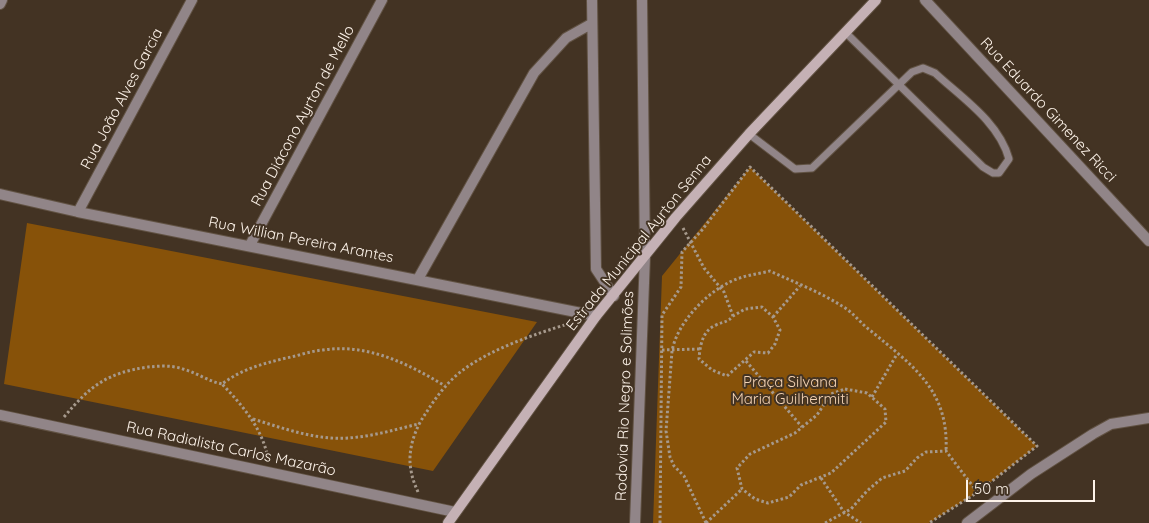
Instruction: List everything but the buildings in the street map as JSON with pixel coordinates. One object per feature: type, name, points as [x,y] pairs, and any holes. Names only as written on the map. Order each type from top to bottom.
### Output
[{"type":"main road","name":"Estrada Municipal Ayrton Senna","points":[[448,523],[596,316],[676,217],[749,134],[876,0]]},
{"type":"street","points":[[0,4],[2,0]]},
{"type":"street","name":"Rua João Alves Garcia","points":[[78,212],[192,0]]},
{"type":"street","name":"Rua Diácono Ayrton de Mello","points":[[250,245],[382,0]]},
{"type":"street","points":[[592,0],[596,269],[614,296]]},
{"type":"street","name":"Rodovia Rio Negro e Solimões","points":[[635,523],[645,256],[642,0]]},
{"type":"street","name":"Rua Eduardo Gimenez Ricci","points":[[925,0],[1149,241]]},
{"type":"street","points":[[418,279],[534,73],[566,38],[591,24]]},
{"type":"street","name":"Rua Willian Pereira Arantes","points":[[0,194],[78,212],[250,245],[596,316]]},
{"type":"street","name":"Rua Radialista Carlos Mazarão","points":[[0,415],[455,512]]},
{"type":"street","points":[[967,523],[1031,474],[1093,434],[1111,424],[1149,418]]},
{"type":"lane","points":[[749,134],[795,169],[812,168],[899,84],[912,72],[923,68],[935,73],[996,130],[1005,144],[1009,159],[1004,168],[999,173],[983,167],[899,84],[845,32]]},
{"type":"path","points":[[660,523],[662,315],[681,286],[682,252],[702,230],[750,166],[1037,446],[978,492],[929,523]]},
{"type":"path","points":[[676,217],[692,241],[704,268],[721,288],[733,316]]},
{"type":"path","points":[[742,489],[706,523],[684,476],[674,466],[670,457],[666,431],[672,351],[674,342],[684,324],[702,302],[728,282],[770,271],[844,306],[897,354],[918,370],[940,403],[946,435],[946,451],[978,492]]},
{"type":"path","points":[[773,317],[800,286]]},
{"type":"path","points":[[762,307],[773,317],[780,330],[775,344],[768,353],[754,352],[727,376],[712,370],[699,359],[700,348],[705,334],[715,325],[728,322],[733,316],[745,309],[762,307]]},
{"type":"path","points":[[422,505],[410,470],[410,456],[418,423],[445,386],[464,369],[516,342],[596,316]]},
{"type":"path","points":[[662,350],[672,351],[700,348]]},
{"type":"path","points":[[222,384],[237,373],[260,364],[324,349],[358,350],[391,357],[445,386]]},
{"type":"path","points":[[872,397],[897,354]]},
{"type":"path","points":[[746,361],[802,427]]},
{"type":"path","points":[[56,427],[95,384],[128,370],[164,366],[173,367],[222,384],[252,418],[265,443],[268,458],[265,471]]},
{"type":"path","points":[[846,389],[867,393],[872,397],[884,409],[886,422],[831,473],[801,485],[789,497],[768,503],[755,499],[742,489],[737,468],[750,454],[795,433],[802,427],[817,415],[831,394],[846,389]]},
{"type":"path","points":[[252,418],[300,433],[332,438],[359,437],[418,423]]},
{"type":"path","points":[[825,523],[851,509],[882,478],[905,471],[917,458],[926,452],[946,451]]},
{"type":"path","points":[[821,478],[844,512],[861,523]]},
{"type":"green space","name":"Praça Silvana Maria Guilhermiti","points":[[750,167],[1037,446],[978,492],[929,523],[653,523],[662,276]]},
{"type":"green space","points":[[27,223],[537,322],[433,471],[4,384]]}]
